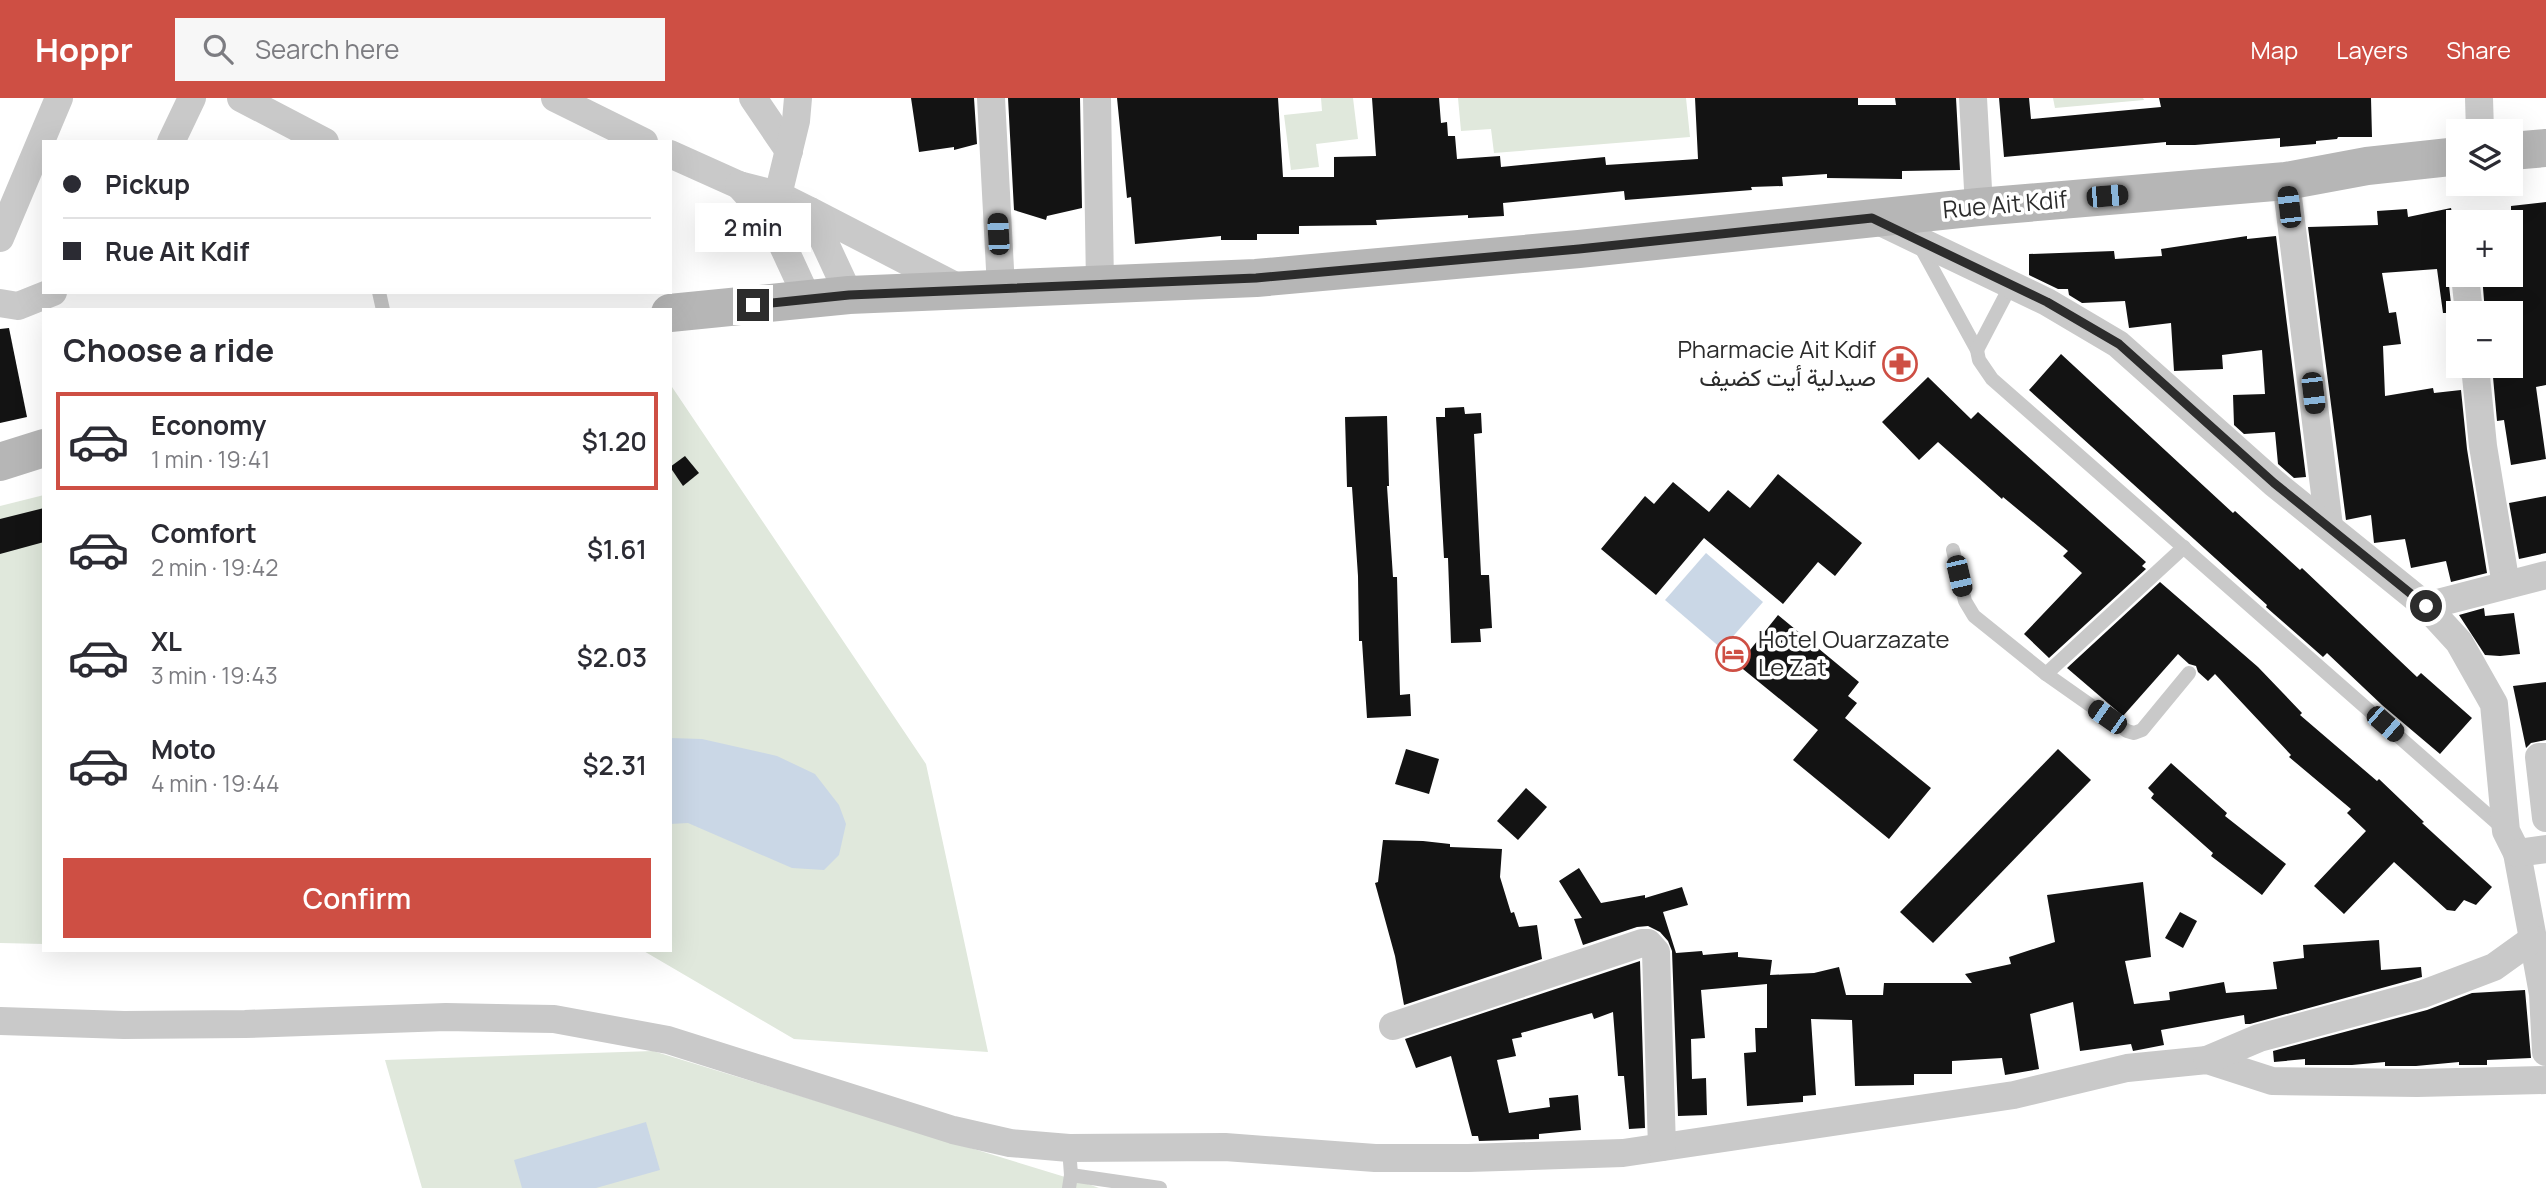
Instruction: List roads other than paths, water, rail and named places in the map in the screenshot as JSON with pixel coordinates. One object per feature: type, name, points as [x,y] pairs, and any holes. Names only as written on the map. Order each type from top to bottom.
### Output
[{"type":"street","points":[[0,238],[59,98]]},
{"type":"street","points":[[172,140],[192,98]]},
{"type":"street","points":[[241,98],[321,140]]},
{"type":"street","points":[[555,98],[640,140]]},
{"type":"street","points":[[753,98],[789,150]]},
{"type":"street","points":[[778,195],[796,121],[798,98]]},
{"type":"street","points":[[991,98],[1001,288]]},
{"type":"street","points":[[1097,98],[1100,285]]},
{"type":"street","points":[[1973,98],[1979,207]]},
{"type":"street","points":[[2479,98],[2480,119]]},
{"type":"street","points":[[2523,150],[2546,148]]},
{"type":"street","name":"Rue Ait Kdif","points":[[672,313],[849,295],[1283,276],[1579,249],[1979,207],[2286,181],[2367,166],[2446,157]]},
{"type":"street","points":[[676,160],[739,185],[778,195],[964,291]]},
{"type":"street","points":[[2286,181],[2329,526]]},
{"type":"street","points":[[739,185],[772,222],[808,300]]},
{"type":"street","points":[[810,211],[849,295]]},
{"type":"street","points":[[1872,218],[2088,324],[2119,344],[2274,483],[2426,606],[2459,642],[2494,704],[2512,842],[2545,994],[2546,1052]]},
{"type":"street","points":[[0,303],[18,306],[48,294]]},
{"type":"street","points":[[2476,378],[2483,446],[2506,585]]},
{"type":"street","points":[[0,462],[42,449]]},
{"type":"street","points":[[2426,606],[2546,575]]},
{"type":"street","points":[[2546,757],[2539,757],[2546,818]]},
{"type":"street","points":[[2512,842],[2546,849]]},
{"type":"street","points":[[0,1021],[124,1025],[446,1017],[555,1019],[668,1040],[953,1130],[1010,1143],[1070,1170],[1225,1147],[1375,1158],[1468,1158],[1623,1153],[2014,1095],[2127,1068],[2207,1060],[2259,1038],[2435,990],[2494,967],[2533,940]]},
{"type":"street","points":[[1393,1026],[1648,943],[1656,952],[1662,1147]]},
{"type":"street","points":[[2207,1060],[2272,1081],[2417,1083],[2546,1080]]},
{"type":"lane","points":[[1916,239],[1977,350],[1979,360],[1993,379],[2512,842]]},
{"type":"lane","points":[[1977,350],[2011,285]]},
{"type":"lane","points":[[2046,674],[2184,547]]},
{"type":"lane","points":[[1953,550],[1969,610],[2046,674],[2127,731],[2134,733],[2142,730],[2189,673]]},
{"type":"lane","points":[[1070,1170],[1160,1188]]},
{"type":"water","points":[[1706,553],[1763,602],[1722,649],[1665,600]]},
{"type":"water","points":[[672,738],[702,739],[777,756],[815,774],[839,805],[846,824],[839,855],[824,870],[792,868],[688,823],[672,824]]},
{"type":"water","points":[[646,1122],[660,1170],[596,1188],[522,1188],[514,1160]]},
{"type":"place","name":"Pharmacie Ait Kdif صيدلية أيت كضيف","points":[[1900,364]]},
{"type":"place","name":"Hotel Ouarzazate Le Zat","points":[[1733,654]]}]
